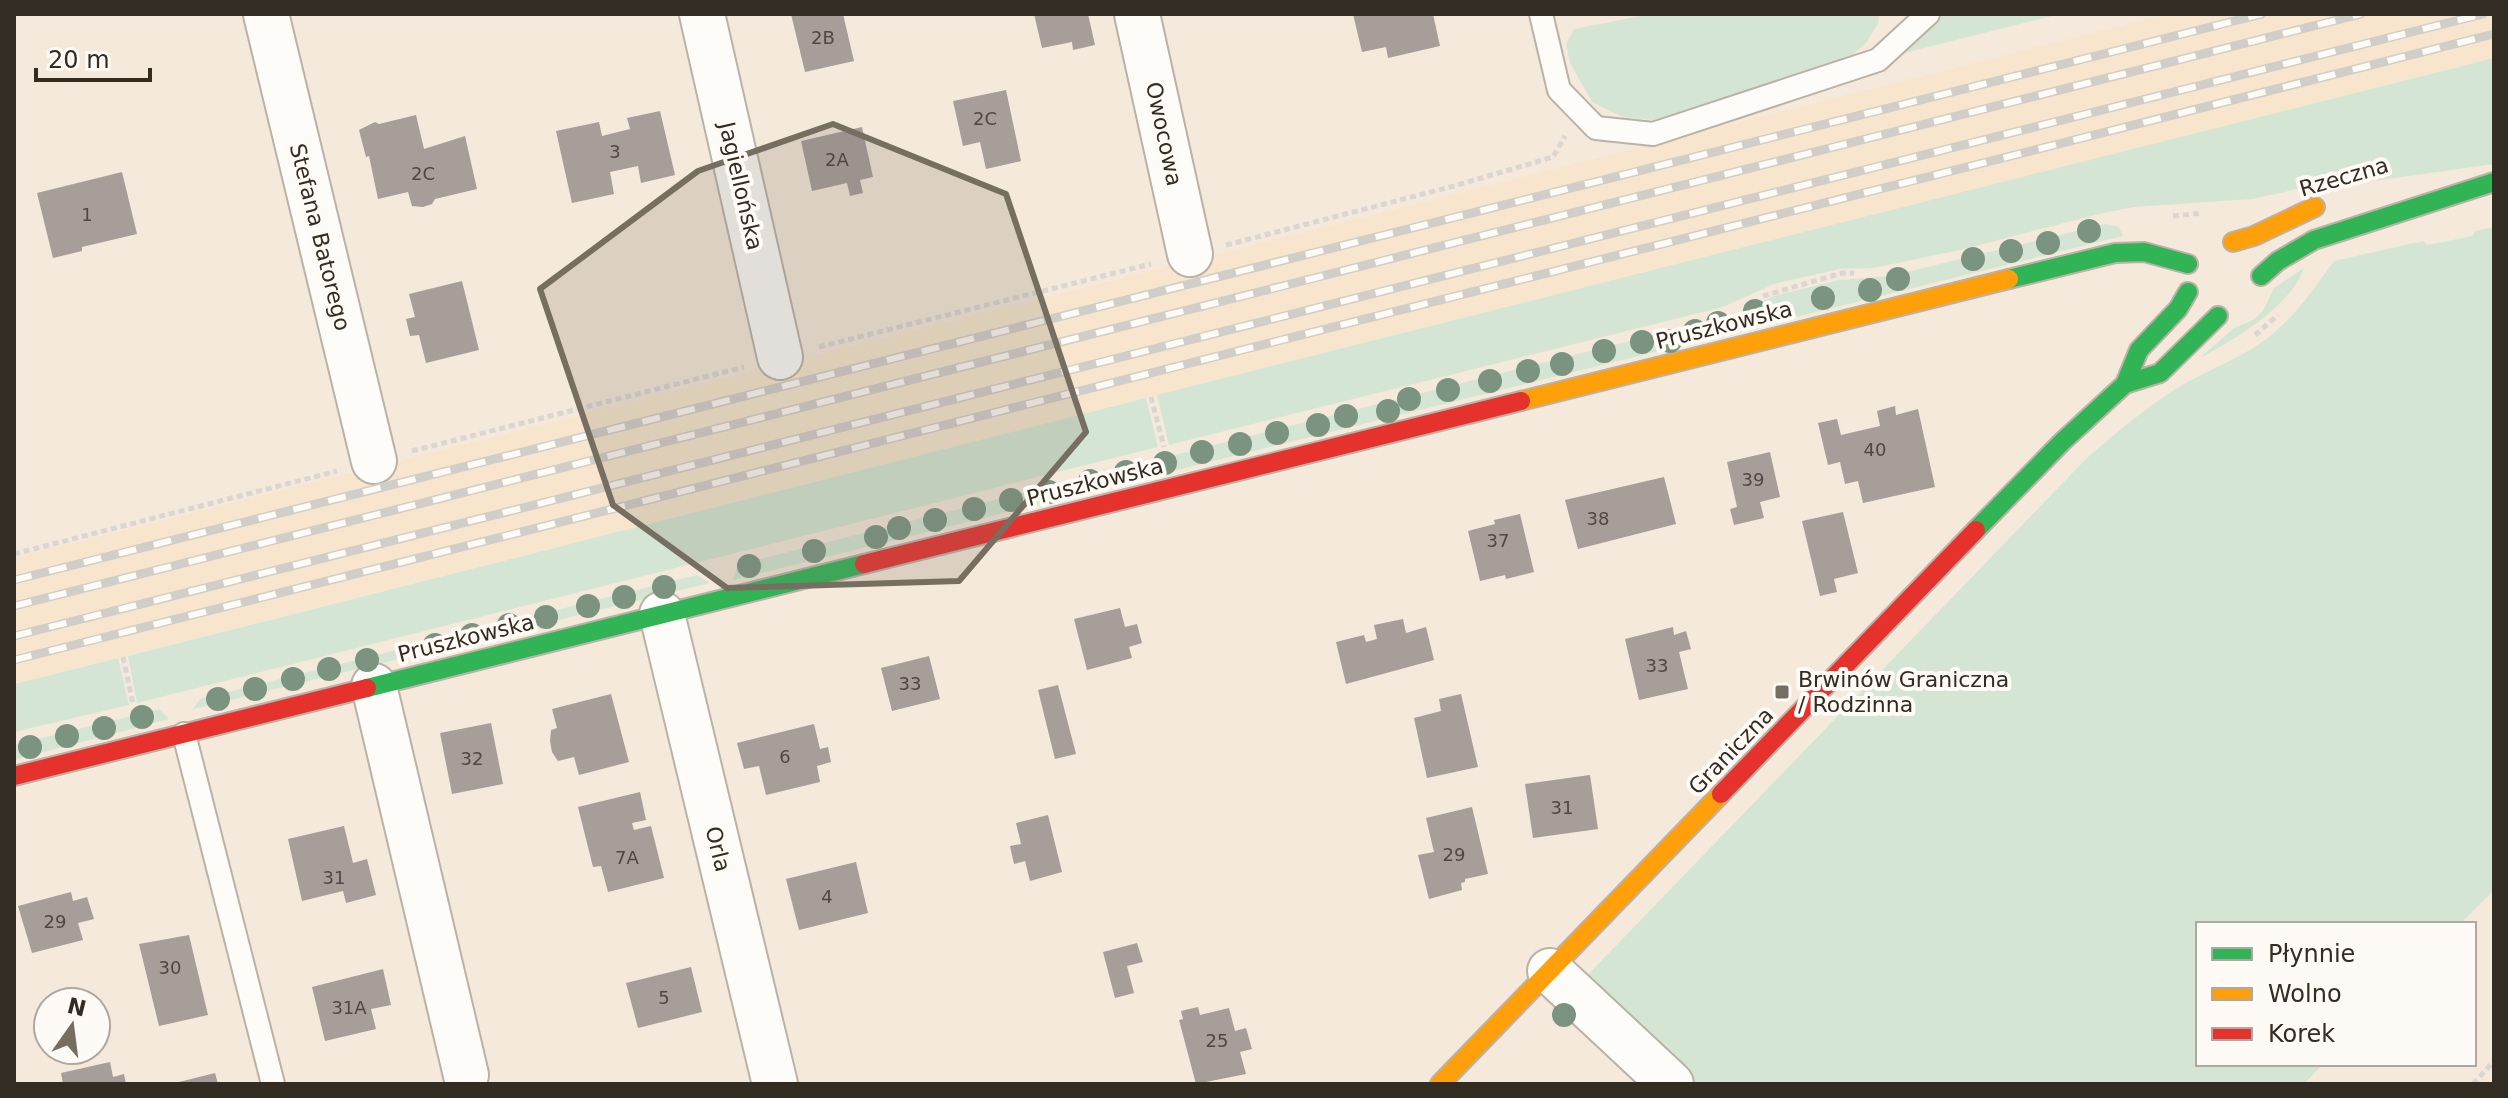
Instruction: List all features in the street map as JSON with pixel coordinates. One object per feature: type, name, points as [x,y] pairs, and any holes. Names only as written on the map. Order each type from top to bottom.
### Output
[{"type":"street","name":"Stefana Batorego","points":[[266,14],[374,461]]},
{"type":"street","name":"Jagiellońska","points":[[702,14],[780,357]]},
{"type":"street","name":"Owocowa","points":[[1137,14],[1190,254]]},
{"type":"street","points":[[2261,276],[2281,256],[2306,242],[2432,203],[2473,186],[2494,182]]},
{"type":"street","points":[[2430,184],[2473,186]]},
{"type":"street","name":"Rzeczna","points":[[2188,264],[2205,246],[2233,242],[2331,202]]},
{"type":"street","points":[[2233,242],[2253,255],[2261,276],[2257,295]]},
{"type":"street","name":"Pruszkowska","points":[[14,776],[2115,253],[2144,252],[2188,264]]},
{"type":"street","points":[[2188,264],[2188,292]]},
{"type":"street","name":"Graniczna","points":[[1440,1084],[2062,442],[2125,384],[2139,350],[2178,309],[2188,292],[2205,312],[2224,316],[2160,373],[2125,384]]},
{"type":"street","name":"Orla","points":[[662,614],[775,1084]]},
{"type":"street","points":[[374,686],[466,1075]]},
{"type":"street","points":[[1550,971],[1671,1084]]},
{"type":"lane","points":[[1541,14],[1559,90],[1596,128],[1653,134],[1878,60],[1928,14]]},
{"type":"lane","points":[[184,734],[273,1084]]},
{"type":"path","points":[[1151,397],[1165,452]]},
{"type":"path","points":[[123,657],[134,708]]},
{"type":"path","points":[[2473,1084],[2494,1061]]},
{"type":"highlighted area","points":[[833,124],[1006,194],[1086,432],[959,581],[727,588],[613,505],[540,289],[698,171]]},
{"type":"shaded area","points":[[2168,14],[2494,14],[2494,58],[14,684],[14,558]]},
{"type":"green space","points":[[1651,14],[1879,14],[1878,24],[1866,43],[1842,64],[1758,92],[1653,120],[1623,117],[1592,102],[1570,63],[1566,44],[1574,29]]},
{"type":"green space","points":[[1948,14],[2060,14],[1904,53],[1937,18]]},
{"type":"green space","points":[[2494,58],[2494,164],[2366,182],[2312,196],[2307,187],[2252,199],[2134,207],[2103,213],[1960,250],[1873,268],[1840,269],[1774,284],[1723,307],[1169,445],[1157,395]]},
{"type":"green space","points":[[2105,224],[2119,227],[2123,236],[733,580],[737,567],[744,563],[1737,314],[1774,296],[1839,280],[1890,276]]},
{"type":"green space","points":[[2494,227],[2494,890],[2462,922],[2196,922],[2196,1066],[2321,1066],[2304,1084],[1687,1084],[1578,985],[2087,458],[2120,430],[2179,387],[2264,341],[2299,307],[2334,261],[2423,241],[2427,245],[2473,236],[2475,231]]},
{"type":"green space","points":[[2304,268],[2297,282],[2275,308],[2244,332],[2200,358],[2234,328],[2253,320],[2263,311],[2274,288]]},
{"type":"green space","points":[[1146,398],[1158,447],[137,703],[128,656]]},
{"type":"green space","points":[[697,575],[710,583],[193,709],[200,699]]},
{"type":"green space","points":[[118,658],[129,705],[14,732],[14,684]]},
{"type":"green space","points":[[160,710],[169,719],[14,760],[14,745]]},
{"type":"building","points":[[791,14],[843,14],[854,61],[805,72]]},
{"type":"building","points":[[1034,14],[1088,14],[1095,45],[1073,50],[1072,42],[1042,48]]},
{"type":"building","points":[[1353,14],[1433,14],[1440,46],[1388,58],[1386,47],[1362,52]]},
{"type":"building","points":[[1006,90],[1021,161],[986,169],[980,142],[963,146],[953,101]]},
{"type":"building","points":[[660,111],[675,175],[641,183],[638,166],[610,172],[614,194],[572,203],[556,131],[599,122],[602,136],[630,129],[627,118]]},
{"type":"building","points":[[416,115],[424,149],[465,136],[477,189],[435,199],[432,204],[423,207],[412,206],[408,192],[378,199],[369,156],[366,157],[359,130],[375,122],[379,124]]},
{"type":"building","points":[[862,127],[873,177],[860,180],[863,193],[850,196],[847,183],[812,191],[801,141]]},
{"type":"building","points":[[122,172],[137,234],[82,247],[82,251],[53,258],[37,193]]},
{"type":"building","points":[[462,281],[479,350],[426,363],[419,335],[410,336],[406,319],[415,317],[409,294]]},
{"type":"building","points":[[1895,406],[1896,415],[1918,409],[1935,487],[1863,503],[1858,481],[1845,484],[1840,462],[1828,465],[1818,423],[1837,419],[1841,435],[1880,426],[1877,411]]},
{"type":"building","points":[[1770,452],[1780,497],[1760,502],[1764,518],[1734,525],[1730,509],[1737,507],[1727,462]]},
{"type":"building","points":[[1664,477],[1676,524],[1578,549],[1565,500]]},
{"type":"building","points":[[1843,512],[1858,573],[1834,579],[1837,592],[1820,596],[1802,521]]},
{"type":"building","points":[[1520,514],[1534,572],[1480,581],[1468,531]]},
{"type":"building","points":[[1120,608],[1125,627],[1137,624],[1142,643],[1129,647],[1132,658],[1087,670],[1074,619]]},
{"type":"building","points":[[1403,619],[1406,633],[1426,627],[1434,660],[1346,684],[1336,642],[1364,635],[1366,642],[1377,639],[1374,625]]},
{"type":"building","points":[[1673,627],[1674,635],[1686,631],[1691,649],[1679,652],[1688,689],[1639,700],[1625,639]]},
{"type":"building","points":[[929,656],[940,699],[892,711],[881,668]]},
{"type":"building","points":[[1058,685],[1076,754],[1055,759],[1038,690]]},
{"type":"building","points":[[611,694],[629,762],[579,775],[574,757],[558,761],[552,752],[551,730],[557,728],[552,709]]},
{"type":"building","points":[[1461,694],[1478,767],[1427,778],[1414,718],[1441,711],[1439,699]]},
{"type":"building","points":[[491,723],[503,784],[452,794],[440,733]]},
{"type":"building","points":[[814,724],[820,749],[828,747],[831,762],[817,766],[820,782],[766,795],[759,766],[744,769],[737,743]]},
{"type":"building","points":[[1590,775],[1598,829],[1533,838],[1525,784]]},
{"type":"building","points":[[640,792],[646,820],[632,823],[634,830],[651,826],[664,878],[608,892],[601,866],[593,867],[578,807]]},
{"type":"building","points":[[1472,807],[1488,874],[1465,879],[1461,883],[1462,890],[1429,899],[1418,855],[1434,852],[1426,818]]},
{"type":"building","points":[[1048,815],[1062,872],[1030,881],[1025,861],[1014,864],[1010,846],[1021,844],[1016,823]]},
{"type":"building","points":[[344,826],[353,863],[367,859],[376,895],[346,903],[343,891],[302,901],[288,839]]},
{"type":"building","points":[[856,862],[868,913],[799,930],[786,879]]},
{"type":"building","points":[[71,892],[73,901],[87,897],[94,919],[78,923],[83,940],[32,953],[18,906]]},
{"type":"building","points":[[189,935],[208,1015],[159,1026],[139,944]]},
{"type":"building","points":[[1137,943],[1143,962],[1127,966],[1134,993],[1115,998],[1103,952]]},
{"type":"building","points":[[691,967],[702,1012],[638,1028],[626,983]]},
{"type":"building","points":[[383,969],[391,1005],[371,1009],[376,1029],[325,1041],[312,987]]},
{"type":"building","points":[[1198,1007],[1200,1015],[1229,1008],[1235,1031],[1246,1028],[1252,1049],[1240,1052],[1246,1074],[1196,1084],[1179,1020],[1183,1019],[1181,1011]]},
{"type":"building","points":[[92,1066],[111,1066],[113,1077],[124,1074],[126,1084],[63,1084],[61,1073]]},
{"type":"building","points":[[215,1073],[218,1084],[175,1084],[175,1083]]},
{"type":"railway","points":[[14,580],[2262,14]]},
{"type":"railway","points":[[14,606],[2361,14]]},
{"type":"railway","points":[[14,636],[2483,14]]},
{"type":"railway","points":[[14,660],[2494,34]]},
{"type":"traffic: fast","points":[[2261,276],[2278,261],[2314,240],[2494,182]]},
{"type":"traffic: fast","points":[[2009,279],[2115,253],[2144,252],[2188,264]]},
{"type":"traffic: fast","points":[[2125,384],[2139,350],[2178,309],[2188,292]]},
{"type":"traffic: fast","points":[[1976,530],[2062,442],[2125,384],[2160,373],[2218,316]]},
{"type":"traffic: fast","points":[[367,688],[864,564]]},
{"type":"traffic: slow","points":[[2233,242],[2254,236],[2315,207]]},
{"type":"traffic: slow","points":[[1521,401],[2009,279]]},
{"type":"traffic: slow","points":[[1440,1084],[1721,794]]},
{"type":"traffic: jam","points":[[864,564],[1521,401]]},
{"type":"traffic: jam","points":[[1721,794],[1976,530]]},
{"type":"traffic: jam","points":[[14,776],[367,688]]},
{"type":"place","name":"Brwinów Graniczna / Rodzinna","points":[[1782,692]]}]
